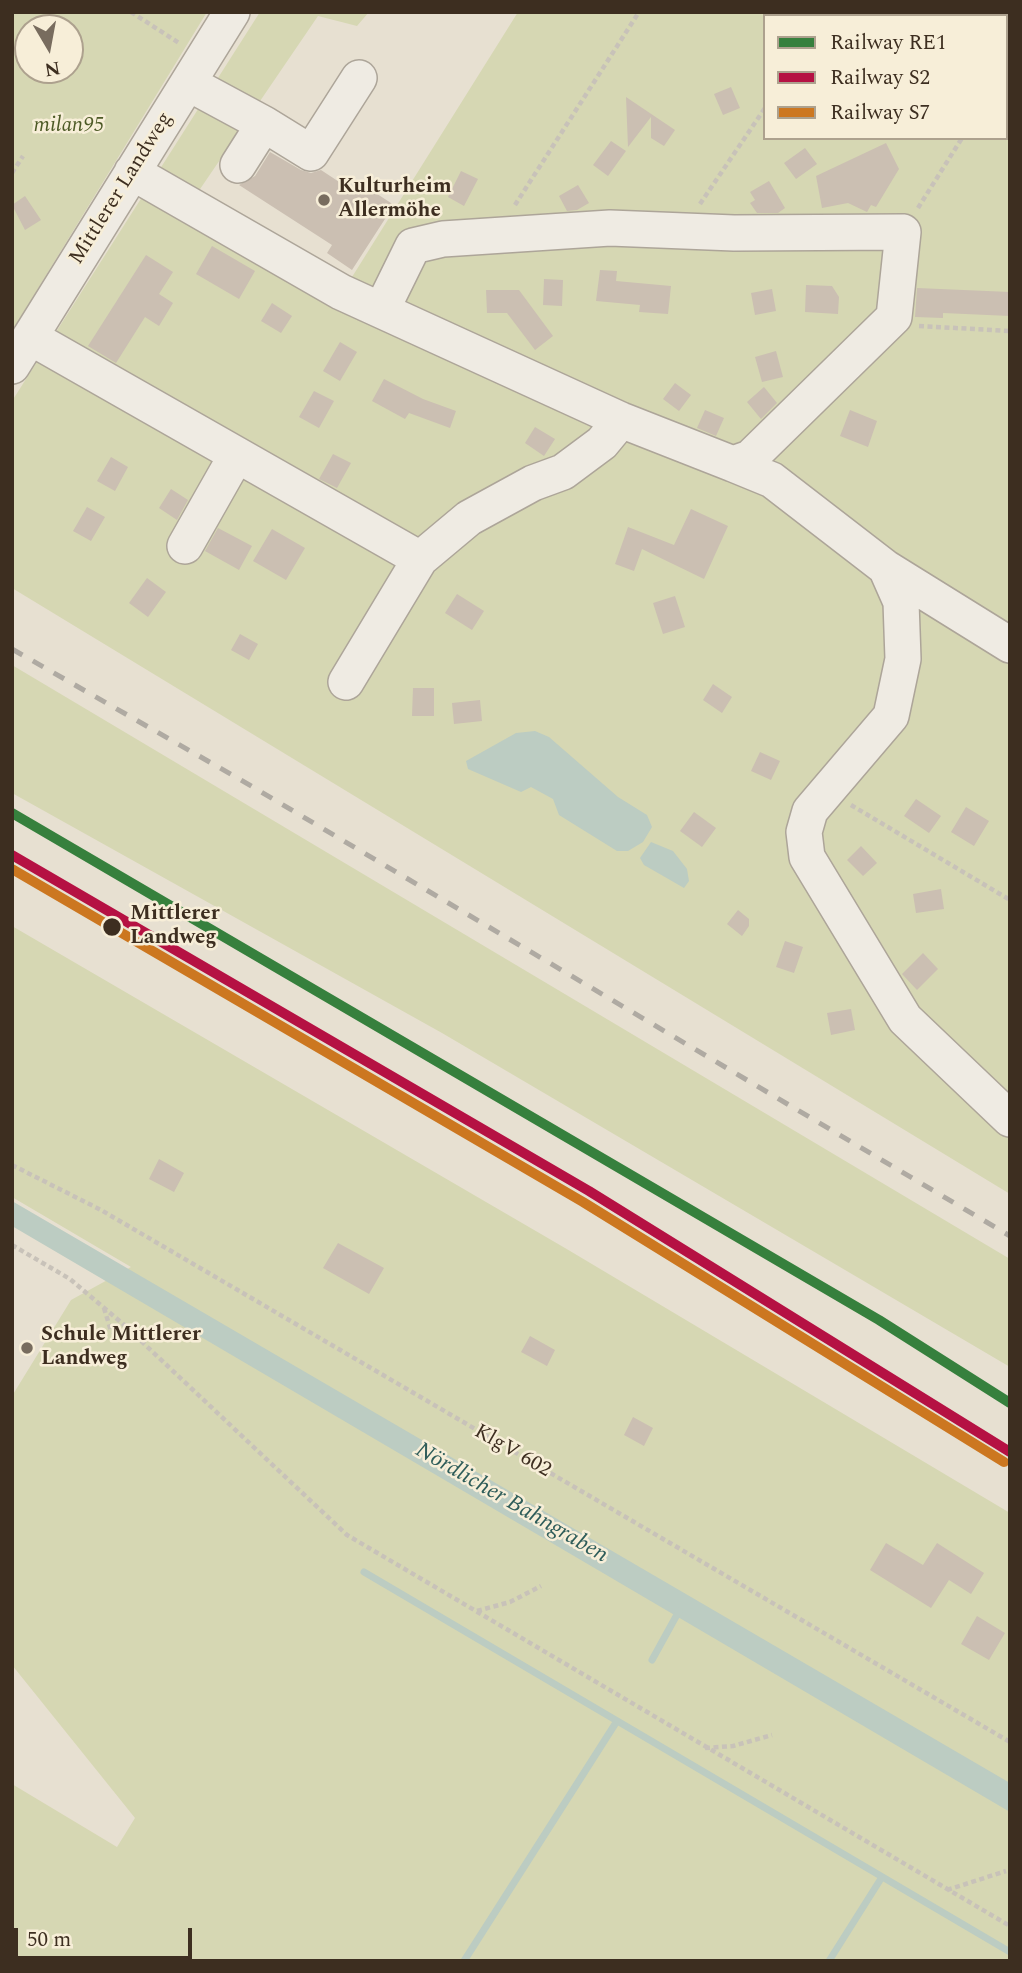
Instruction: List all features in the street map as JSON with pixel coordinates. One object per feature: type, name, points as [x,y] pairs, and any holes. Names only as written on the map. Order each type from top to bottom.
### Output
[{"type":"street","name":"Mittlerer Landweg","points":[[21,352],[232,12]]},
{"type":"street","points":[[195,71],[264,124],[311,153],[359,78]]},
{"type":"street","points":[[238,165],[264,124]]},
{"type":"street","points":[[132,172],[341,292],[621,420],[772,480],[886,568],[1010,645]]},
{"type":"street","points":[[382,309],[413,246],[443,239],[610,228],[903,232],[894,317],[750,458],[733,464]]},
{"type":"street","points":[[21,352],[236,456],[420,559]]},
{"type":"street","points":[[346,682],[420,559],[469,518],[533,483],[563,472],[602,443],[621,420]]},
{"type":"street","points":[[185,546],[236,456]]},
{"type":"street","points":[[886,568],[901,602],[903,659],[891,716],[810,811],[804,832],[807,857],[905,1019],[1010,1119]]},
{"type":"path","points":[[131,12],[195,71]]},
{"type":"path","points":[[495,236],[639,12]]},
{"type":"path","points":[[682,231],[763,111]]},
{"type":"path","points":[[903,232],[961,140]]},
{"type":"path","points":[[12,173],[23,156]]},
{"type":"path","points":[[887,324],[1010,331]]},
{"type":"path","points":[[827,791],[1010,900]]},
{"type":"path","name":"KlgV 602","points":[[12,1165],[101,1210],[1010,1742]]},
{"type":"path","points":[[12,1245],[70,1279],[103,1307],[347,1535],[1010,1926]]},
{"type":"path","points":[[103,1307],[111,1331],[118,1336],[138,1338]]},
{"type":"path","points":[[476,1612],[510,1602],[541,1586]]},
{"type":"path","points":[[705,1748],[733,1746],[772,1735]]},
{"type":"path","points":[[947,1890],[1006,1871]]},
{"type":"green space","name":"milan95","points":[[12,12],[207,12],[12,331]]},
{"type":"green space","points":[[260,12],[369,12],[357,26],[318,16],[196,195],[347,285],[518,12],[1010,12],[1010,1194],[12,588],[12,401]]},
{"type":"green space","points":[[12,665],[1010,1259],[1010,1367],[442,1033],[12,793]]},
{"type":"green space","points":[[12,926],[565,1248],[1010,1513],[1010,1961],[12,1961],[12,1784],[117,1847],[135,1818],[12,1665],[12,1396],[71,1300],[131,1267],[12,1197]]},
{"type":"water","points":[[535,731],[549,737],[618,797],[647,815],[652,827],[643,842],[628,851],[617,851],[559,815],[553,799],[531,787],[521,792],[468,769],[466,761],[516,733]]},
{"type":"water","points":[[651,842],[673,851],[687,869],[689,881],[684,888],[644,865],[640,858]]},
{"type":"water","name":"Nördlicher Bahngraben","points":[[12,1201],[1010,1783],[1010,1812],[12,1226]]},
{"type":"building","points":[[731,87],[740,108],[723,115],[714,94]]},
{"type":"building","points":[[626,97],[675,130],[664,146],[651,138],[651,117],[628,147]]},
{"type":"building","points":[[611,141],[626,151],[608,176],[593,165]]},
{"type":"building","points":[[886,143],[899,169],[876,207],[871,205],[867,212],[848,203],[822,208],[816,176]]},
{"type":"building","points":[[805,148],[817,164],[796,179],[784,163]]},
{"type":"building","name":"Kulturheim Allermöhe","points":[[270,152],[301,170],[311,173],[321,170],[359,195],[365,186],[394,205],[352,270],[327,253],[332,245],[239,185],[255,176]]},
{"type":"building","points":[[461,171],[478,179],[464,206],[448,197]]},
{"type":"building","points":[[769,181],[785,208],[778,213],[757,213],[750,203],[755,200],[750,192]]},
{"type":"building","points":[[578,185],[589,203],[577,210],[567,211],[559,196]]},
{"type":"building","points":[[25,196],[41,220],[25,230],[12,205]]},
{"type":"building","points":[[212,246],[255,271],[239,299],[196,274]]},
{"type":"building","points":[[146,255],[173,272],[159,294],[173,303],[159,326],[145,317],[116,363],[88,346]]},
{"type":"building","points":[[600,270],[617,271],[616,281],[671,286],[668,314],[639,312],[640,305],[596,301]]},
{"type":"building","points":[[544,279],[563,280],[562,306],[543,305]]},
{"type":"building","points":[[806,285],[832,286],[839,297],[838,314],[805,312]]},
{"type":"building","points":[[917,288],[1010,292],[1010,316],[943,313],[943,318],[915,317]]},
{"type":"building","points":[[772,289],[776,311],[755,315],[751,293]]},
{"type":"building","points":[[486,290],[519,290],[553,336],[535,350],[507,313],[487,313]]},
{"type":"building","points":[[272,303],[292,316],[281,333],[261,321]]},
{"type":"building","points":[[340,342],[357,352],[340,381],[323,371]]},
{"type":"building","points":[[776,351],[783,377],[762,382],[755,357]]},
{"type":"building","points":[[384,379],[423,399],[456,411],[450,428],[409,413],[405,419],[372,401]]},
{"type":"building","points":[[675,383],[691,395],[679,411],[663,399]]},
{"type":"building","points":[[764,387],[777,403],[761,419],[747,402]]},
{"type":"building","points":[[314,391],[334,401],[319,428],[299,417]]},
{"type":"building","points":[[705,410],[724,418],[716,436],[697,428]]},
{"type":"building","points":[[850,410],[877,421],[868,447],[840,436]]},
{"type":"building","points":[[535,427],[555,439],[544,456],[525,443]]},
{"type":"building","points":[[333,454],[351,463],[337,488],[319,479]]},
{"type":"building","points":[[111,457],[128,467],[115,491],[97,481]]},
{"type":"building","points":[[171,489],[188,500],[177,520],[159,508]]},
{"type":"building","points":[[87,507],[105,517],[91,541],[73,531]]},
{"type":"building","points":[[691,509],[728,526],[704,579],[642,549],[634,571],[615,564],[628,527],[674,545]]},
{"type":"building","points":[[218,528],[252,546],[239,570],[205,551]]},
{"type":"building","points":[[272,529],[305,548],[286,580],[253,561]]},
{"type":"building","points":[[147,578],[166,592],[148,617],[129,603]]},
{"type":"building","points":[[457,594],[484,611],[472,630],[445,613]]},
{"type":"building","points":[[675,596],[685,627],[663,634],[653,603]]},
{"type":"building","points":[[240,634],[258,644],[249,660],[231,650]]},
{"type":"building","points":[[713,684],[732,697],[722,713],[703,700]]},
{"type":"building","points":[[413,688],[434,688],[434,716],[412,716]]},
{"type":"building","points":[[480,700],[482,721],[454,724],[452,703]]},
{"type":"building","points":[[760,752],[780,761],[771,780],[751,771]]},
{"type":"building","points":[[916,799],[941,816],[929,833],[904,816]]},
{"type":"building","points":[[966,807],[989,821],[974,846],[951,832]]},
{"type":"building","points":[[694,812],[716,828],[702,847],[680,831]]},
{"type":"building","points":[[861,846],[877,863],[863,876],[847,860]]},
{"type":"building","points":[[941,889],[944,909],[916,913],[913,894]]},
{"type":"building","points":[[738,910],[749,919],[749,926],[742,936],[727,924]]},
{"type":"building","points":[[785,941],[803,947],[794,973],[776,967]]},
{"type":"building","points":[[923,953],[938,969],[917,990],[902,974]]},
{"type":"building","points":[[851,1009],[855,1030],[831,1035],[827,1013]]},
{"type":"building","points":[[159,1159],[184,1173],[174,1192],[149,1179]]},
{"type":"building","points":[[338,1243],[384,1268],[369,1294],[323,1268]]},
{"type":"building","points":[[530,1336],[555,1350],[547,1366],[521,1352]]},
{"type":"building","points":[[633,1417],[653,1428],[644,1446],[624,1435]]},
{"type":"building","points":[[886,1543],[923,1565],[937,1543],[984,1573],[971,1594],[949,1580],[931,1608],[870,1570]]},
{"type":"building","points":[[977,1616],[1005,1633],[989,1660],[961,1644]]},
{"type":"waterway","points":[[364,1572],[1010,1952]]},
{"type":"waterway","points":[[652,1660],[679,1611]]},
{"type":"waterway","points":[[464,1961],[617,1721]]},
{"type":"waterway","points":[[829,1961],[882,1877]]},
{"type":"railway","points":[[12,649],[241,780],[1010,1236]]},
{"type":"rail line","name":"RE1","points":[[12,813],[879,1320],[1010,1403]]},
{"type":"rail line","name":"S2","points":[[12,855],[589,1191],[1010,1452]]},
{"type":"rail line","name":"S7","points":[[12,869],[583,1202],[1004,1462]]},
{"type":"place","name":"Kulturheim Allermöhe","points":[[324,200]]},
{"type":"place","name":"Mittlerer Landweg","points":[[112,927]]},
{"type":"place","name":"Schule Mittlerer Landweg","points":[[27,1348]]}]
